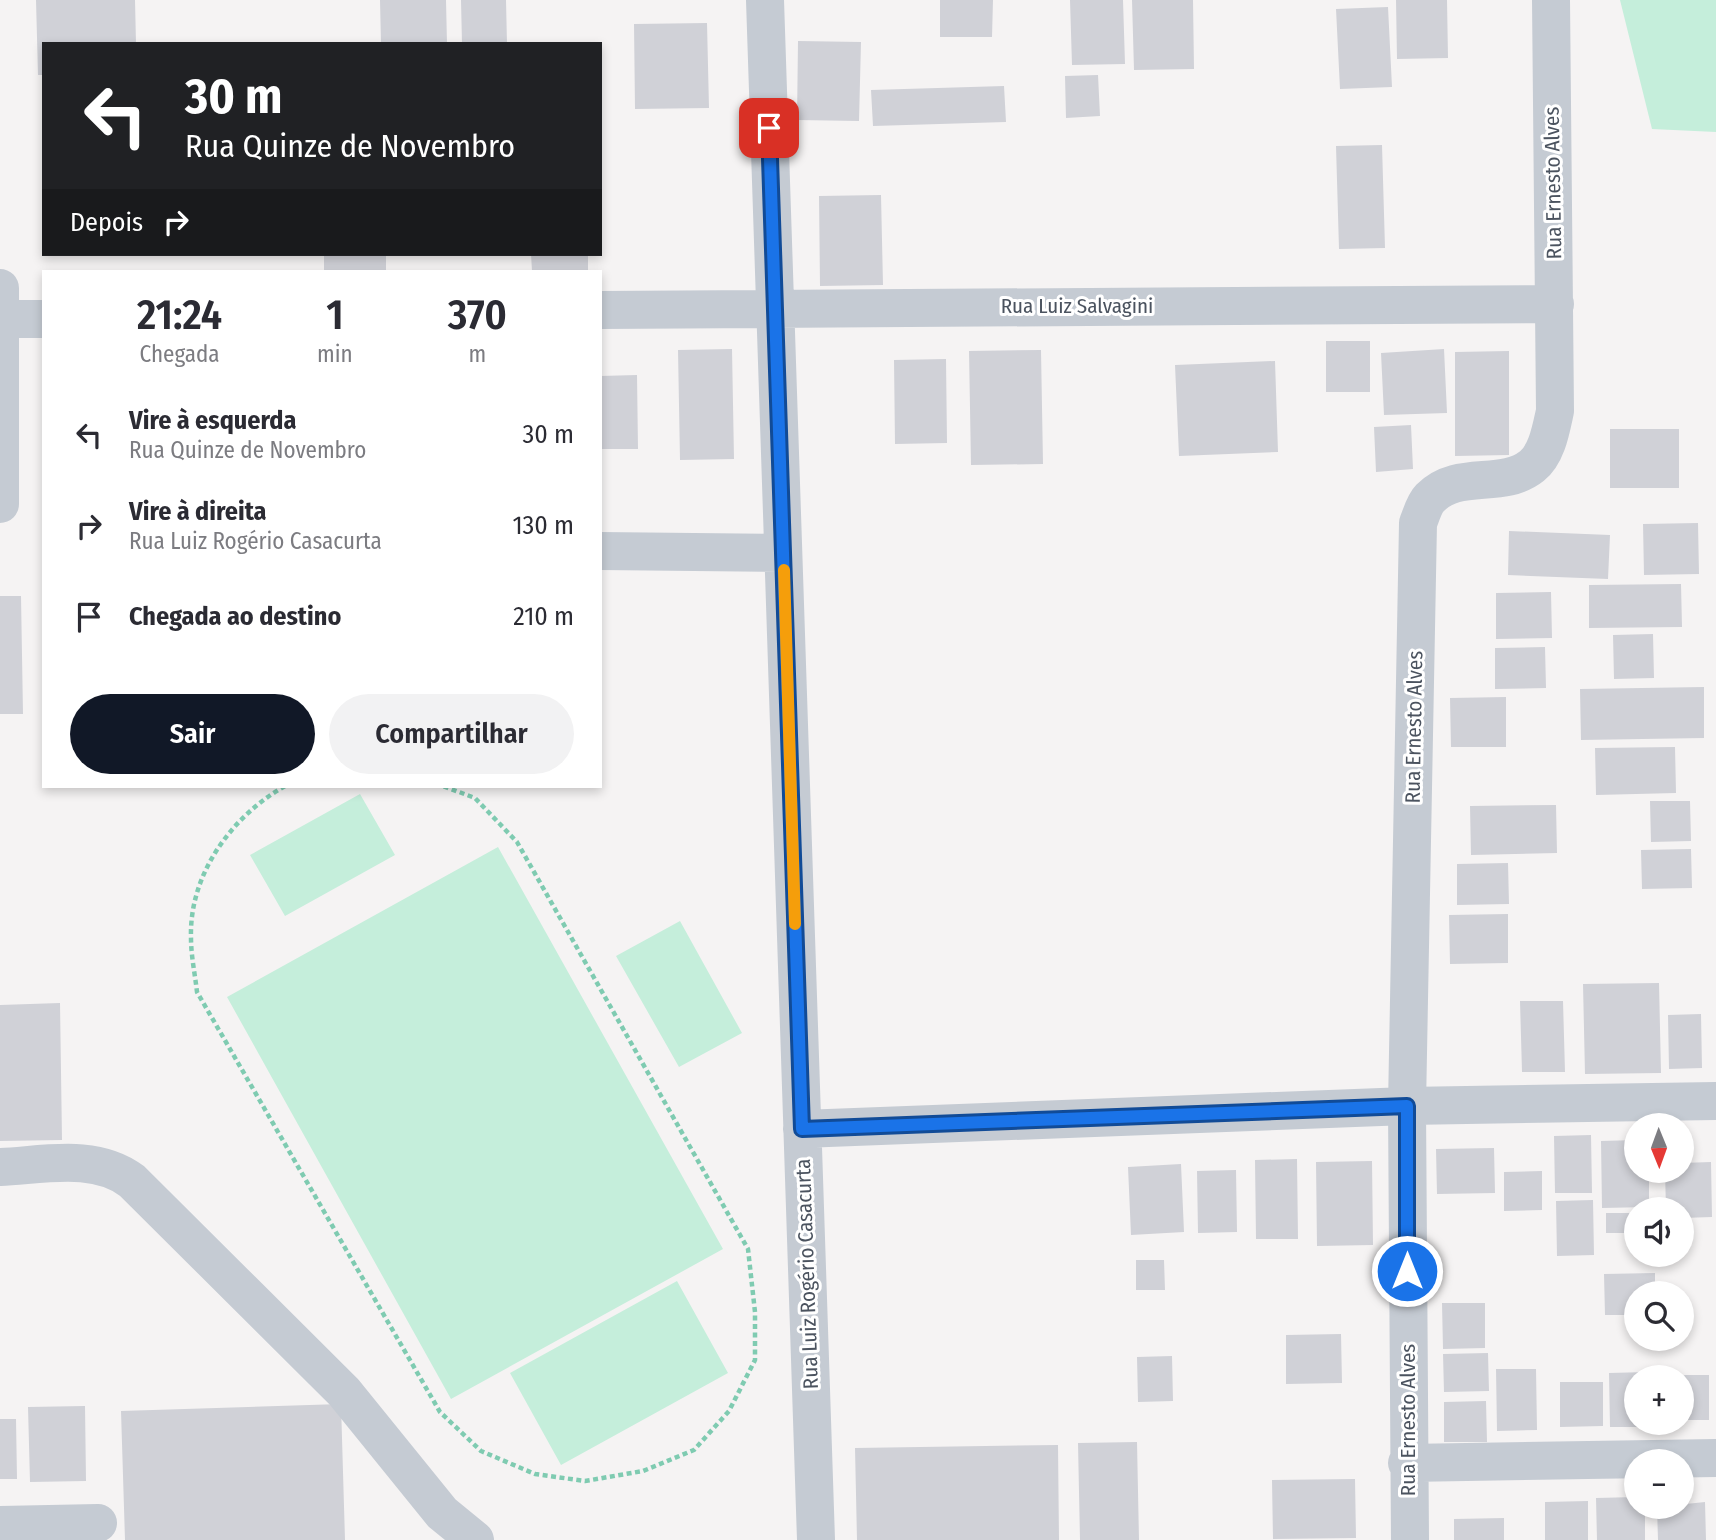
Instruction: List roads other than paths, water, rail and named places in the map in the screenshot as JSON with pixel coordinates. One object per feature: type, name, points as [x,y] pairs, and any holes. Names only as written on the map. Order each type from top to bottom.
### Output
[{"type":"street","name":"Rua Luiz Rogério Casacurta","points":[[765,0],[816,1540]]},
{"type":"street","name":"Rua Ernesto Alves","points":[[1410,1540],[1407,1463],[1407,1106],[1418,523],[1429,499],[1457,481],[1512,475],[1533,465],[1548,440],[1555,411],[1551,0]]},
{"type":"street","points":[[0,288],[1,501]]},
{"type":"street","name":"Rua Luiz Salvagini","points":[[602,310],[1555,304]]},
{"type":"street","points":[[1,319],[42,319]]},
{"type":"street","points":[[602,551],[783,553]]},
{"type":"street","points":[[802,1129],[1407,1106],[1716,1101]]},
{"type":"street","points":[[0,1167],[94,1163],[117,1170],[132,1181],[344,1392],[442,1513],[475,1540]]},
{"type":"street","points":[[1407,1463],[1716,1458]]},
{"type":"street","points":[[0,1524],[98,1523]]}]
